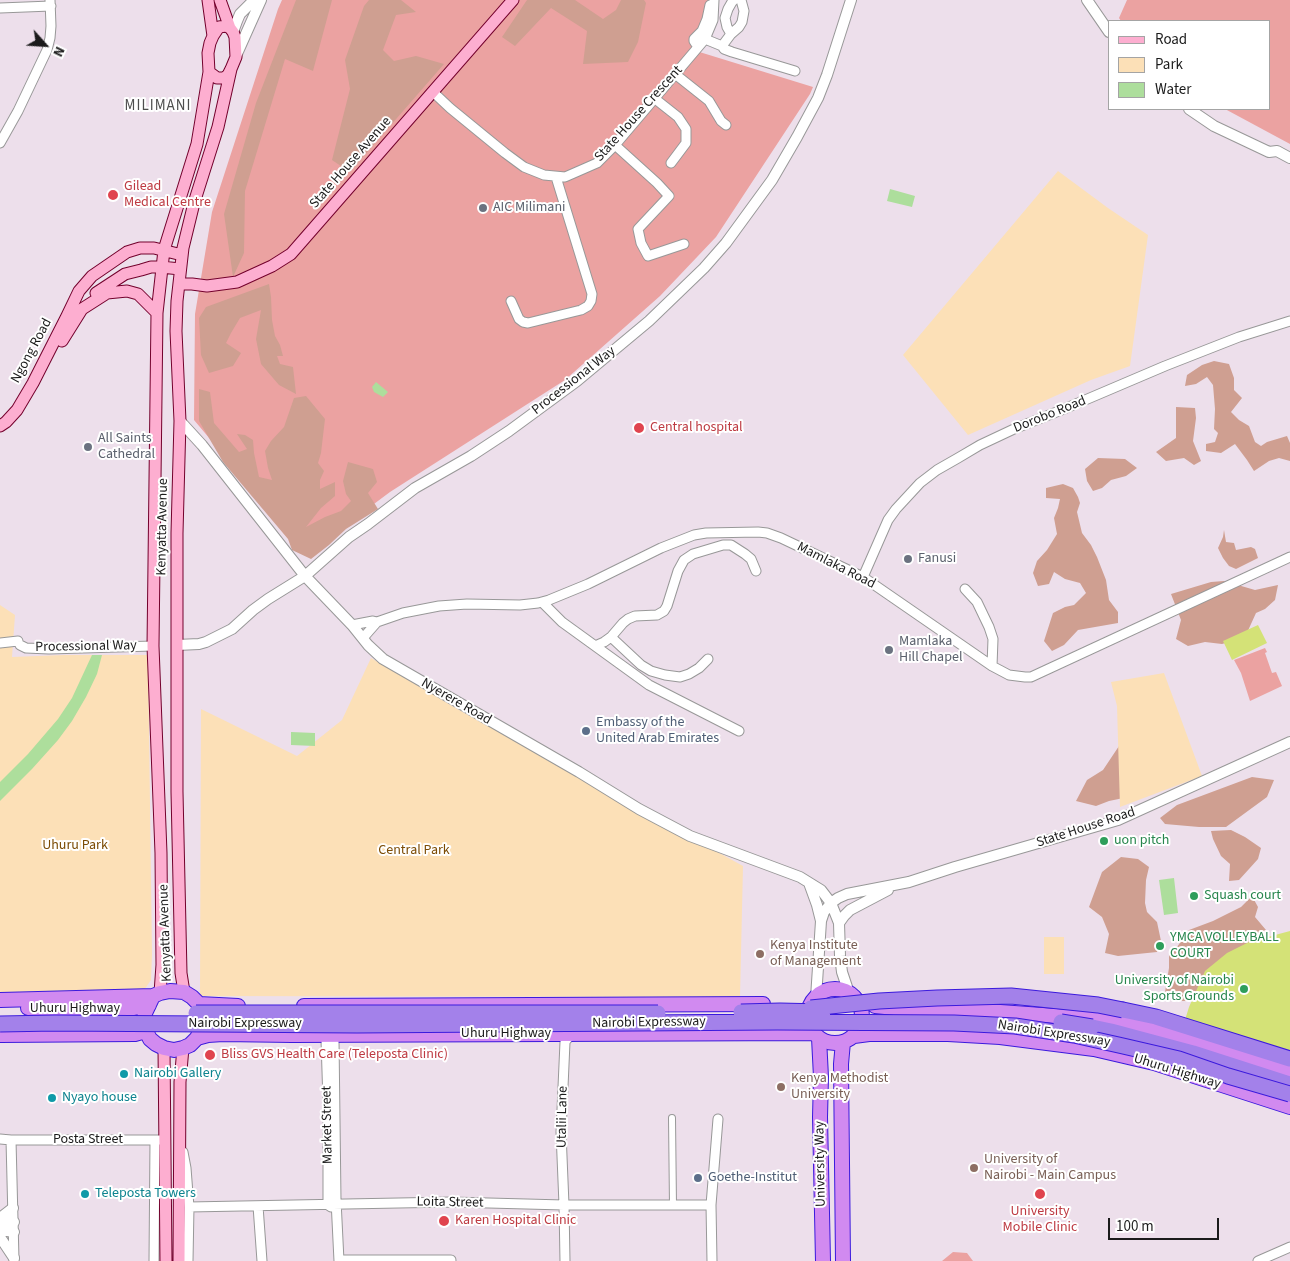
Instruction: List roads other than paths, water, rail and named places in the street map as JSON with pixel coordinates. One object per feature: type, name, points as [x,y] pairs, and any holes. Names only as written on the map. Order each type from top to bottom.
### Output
[{"type":"highway","points":[[852,996],[860,1006],[862,1015],[861,1024],[848,1039],[836,1043],[827,1042],[817,1035],[809,1019],[809,1011],[821,993],[835,989],[842,990],[874,1006],[1098,1019],[1162,1030],[1290,1072]]},
{"type":"highway","points":[[0,1000],[154,998],[170,991],[184,992],[199,1004],[203,1013],[203,1024],[198,1038],[190,1045],[174,1050],[164,1048],[150,1039],[144,1022],[145,1013],[154,998]]},
{"type":"highway","points":[[780,1011],[879,1001],[977,996],[1011,996],[1057,1000],[1098,1005],[1156,1017],[1290,1059]]},
{"type":"highway","name":"Uhuru Highway","points":[[0,1008],[124,1010],[154,998]]},
{"type":"highway","points":[[199,1004],[229,1006],[814,1001]]},
{"type":"highway","name":"Nairobi Expressway","points":[[0,1015],[780,1011],[948,1014],[1026,1018],[1111,1031],[1193,1053],[1290,1084]]},
{"type":"highway","name":"Nairobi Expressway","points":[[0,1024],[357,1025],[777,1022],[1015,1026],[1074,1035],[1179,1060],[1290,1094]]},
{"type":"highway","name":"Uhuru Highway","points":[[0,1035],[135,1034],[146,1031]]},
{"type":"highway","name":"Uhuru Highway","points":[[198,1038],[223,1034],[574,1033],[817,1035]]},
{"type":"highway","name":"Uhuru Highway","points":[[848,1039],[869,1034],[931,1034],[1000,1037],[1094,1049],[1154,1063],[1290,1107]]},
{"type":"highway","name":"University Way","points":[[817,1035],[821,1077],[824,1261]]},
{"type":"highway","name":"University Way","points":[[843,1261],[841,1064],[848,1039]]},
{"type":"highway","points":[[1228,1076],[1270,1095],[1290,1101]]},
{"type":"main road","name":"Kenyatta Avenue","points":[[154,998],[162,966],[162,853],[153,646],[157,313],[164,250],[197,144],[209,72],[208,53],[213,36],[208,0]]},
{"type":"main road","points":[[220,0],[236,44],[236,57]]},
{"type":"main road","name":"State House Avenue","points":[[179,284],[207,286],[237,282],[272,266],[291,254],[513,0]]},
{"type":"main road","points":[[213,36],[219,27],[226,26],[232,30]]},
{"type":"main road","name":"Kenyatta Avenue","points":[[184,992],[181,973],[177,761],[177,533],[180,421],[176,331],[177,301],[182,248],[218,127],[236,57]]},
{"type":"main road","points":[[209,72],[214,77],[220,79],[228,75],[232,69]]},
{"type":"main road","points":[[189,172],[202,176]]},
{"type":"main road","name":"Ngong Road","points":[[0,426],[11,416],[33,383],[79,291],[92,276],[127,252],[140,248],[154,248],[182,255]]},
{"type":"main road","name":"Ngong Road","points":[[70,311],[125,274],[152,267],[180,270]]},
{"type":"main road","points":[[0,434],[24,410],[59,346],[82,309],[107,293],[127,291],[138,294],[157,313]]},
{"type":"main road","points":[[158,762],[177,761]]},
{"type":"main road","points":[[164,1048],[160,1140],[166,1261]]},
{"type":"main road","points":[[179,1261],[180,1082],[183,1048]]},
{"type":"street","points":[[232,30],[240,14],[254,0]]},
{"type":"street","points":[[236,57],[261,0]]},
{"type":"street","points":[[731,34],[725,18],[734,0]]},
{"type":"street","points":[[722,46],[739,27],[744,16],[743,5],[740,0]]},
{"type":"street","name":"Processional Way","points":[[177,645],[199,644],[232,629],[268,599],[305,576],[349,536],[415,488],[471,456],[509,431],[577,381],[649,321],[704,268],[726,243],[772,180],[818,98],[851,0]]},
{"type":"street","points":[[1087,0],[1108,31]]},
{"type":"street","points":[[698,47],[694,39],[702,31],[710,4],[715,1]]},
{"type":"street","name":"State House Crescent","points":[[556,177],[565,177],[597,163],[615,145],[705,39],[713,20],[715,1]]},
{"type":"street","points":[[0,8],[50,3],[52,26],[47,50],[18,111],[0,143]]},
{"type":"street","points":[[705,39],[732,52],[795,71]]},
{"type":"street","points":[[675,74],[709,101],[721,121],[726,125]]},
{"type":"street","points":[[433,92],[450,108],[524,167],[544,176],[556,177],[592,294],[591,301],[588,306],[581,310],[528,323],[519,319],[512,301]]},
{"type":"street","points":[[654,98],[678,116],[686,129],[686,143],[671,163]]},
{"type":"street","points":[[1190,110],[1214,126],[1269,152],[1277,151],[1290,158]]},
{"type":"street","points":[[615,145],[669,196],[638,229],[641,244],[648,256],[684,244]]},
{"type":"street","name":"Dorobo Road","points":[[863,576],[888,520],[896,509],[920,483],[951,462],[980,445],[1014,429],[1165,366],[1239,337],[1290,321]]},
{"type":"street","name":"Nyerere Road","points":[[180,421],[202,445],[305,576],[352,625],[368,645],[383,658],[639,809],[690,836],[800,877],[821,890],[831,903]]},
{"type":"street","name":"Mamlaka Road","points":[[352,625],[377,622],[398,614],[439,606],[467,604],[520,606],[542,602],[588,584],[646,555],[694,535],[751,532],[767,534],[800,546],[863,576],[992,666],[1010,676],[1025,678],[1031,677],[1290,557]]},
{"type":"street","points":[[595,646],[610,637],[628,618],[657,615],[664,611],[678,571],[684,560],[693,554],[731,545],[751,559],[756,571]]},
{"type":"street","points":[[965,589],[977,602],[990,627],[993,639],[992,666]]},
{"type":"street","points":[[542,602],[562,622],[649,686],[739,731]]},
{"type":"street","name":"Mamlaka Road","points":[[363,638],[377,622]]},
{"type":"street","points":[[610,637],[641,665],[651,671],[665,675],[680,677],[689,674],[708,659]]},
{"type":"street","name":"Processional Way","points":[[0,643],[19,643],[26,648],[49,649],[153,646]]},
{"type":"street","name":"State House Road","points":[[831,903],[847,894],[902,882],[1118,820],[1290,742]]},
{"type":"street","name":"State House Road","points":[[839,923],[850,910],[902,882]]},
{"type":"street","points":[[809,883],[821,921]]},
{"type":"street","points":[[821,890],[847,894]]},
{"type":"street","points":[[831,903],[839,923],[842,972],[852,996]]},
{"type":"street","points":[[814,1001],[818,977],[821,921],[824,912],[831,903]]},
{"type":"street","name":"Utalii Lane","points":[[565,1261],[561,1132],[565,1042],[574,1033]]},
{"type":"street","name":"Market Street","points":[[330,1034],[334,1040],[334,1207],[339,1261]]},
{"type":"street","points":[[672,1118],[673,1206]]},
{"type":"street","points":[[712,1261],[712,1205],[718,1119]]},
{"type":"street","name":"Posta Street","points":[[0,1139],[160,1140]]},
{"type":"street","points":[[180,1139],[186,1168],[189,1207],[188,1261]]},
{"type":"street","points":[[11,1140],[14,1260]]},
{"type":"street","points":[[154,1261],[160,1140]]},
{"type":"street","name":"Loita Street","points":[[189,1207],[334,1207],[450,1202],[564,1205],[712,1205]]},
{"type":"street","points":[[258,1206],[262,1261]]},
{"type":"street","points":[[0,1218],[14,1208]]},
{"type":"street","points":[[0,1222],[14,1227]]},
{"type":"street","points":[[0,1230],[14,1227]]},
{"type":"street","points":[[0,1237],[14,1260]]},
{"type":"street","points":[[1258,1261],[1290,1247]]},
{"type":"street","points":[[339,1261],[451,1260]]},
{"type":"water","points":[[890,189],[915,196],[912,207],[887,201]]},
{"type":"water","points":[[376,382],[388,392],[383,397],[374,392],[372,387]]},
{"type":"water","points":[[92,655],[102,655],[97,674],[72,721],[32,769],[0,801],[0,782],[28,754],[58,719],[72,698]]},
{"type":"water","points":[[291,732],[315,733],[315,746],[291,745]]},
{"type":"water","points":[[1174,878],[1178,913],[1164,915],[1159,880]]},
{"type":"place","name":"Gilead Medical Centre","points":[[113,195]]},
{"type":"place","name":"AIC Milimani","points":[[483,208]]},
{"type":"place","name":"Central hospital","points":[[639,428]]},
{"type":"place","name":"All Saints Cathedral","points":[[88,447]]},
{"type":"place","name":"Fanusi","points":[[908,559]]},
{"type":"place","name":"Mamlaka Hill Chapel","points":[[889,650]]},
{"type":"place","name":"Embassy of the United Arab Emirates","points":[[586,731]]},
{"type":"place","name":"uon pitch","points":[[1104,841]]},
{"type":"place","name":"Squash court","points":[[1194,896]]},
{"type":"place","name":"YMCA VOLLEYBALL COURT","points":[[1160,946]]},
{"type":"place","name":"Kenya Institute of Management","points":[[760,954]]},
{"type":"place","name":"University of Nairobi Sports Grounds","points":[[1244,989]]},
{"type":"place","name":"Bliss GVS Health Care (Teleposta Clinic)","points":[[210,1055]]},
{"type":"place","name":"Nairobi Gallery","points":[[124,1074]]},
{"type":"place","name":"Kenya Methodist University","points":[[781,1087]]},
{"type":"place","name":"Nyayo house","points":[[52,1098]]},
{"type":"place","name":"University of Nairobi - Main Campus","points":[[974,1168]]},
{"type":"place","name":"Goethe-Institut","points":[[698,1178]]},
{"type":"place","name":"Teleposta Towers","points":[[85,1194]]},
{"type":"place","name":"University Mobile Clinic","points":[[1040,1194]]},
{"type":"place","name":"Karen Hospital Clinic","points":[[444,1221]]},
{"type":"district","name":"MILIMANI","points":[[158,107]]},
{"type":"park label","name":"Uhuru Park","points":[[75,846]]},
{"type":"park label","name":"Central Park","points":[[414,851]]}]
